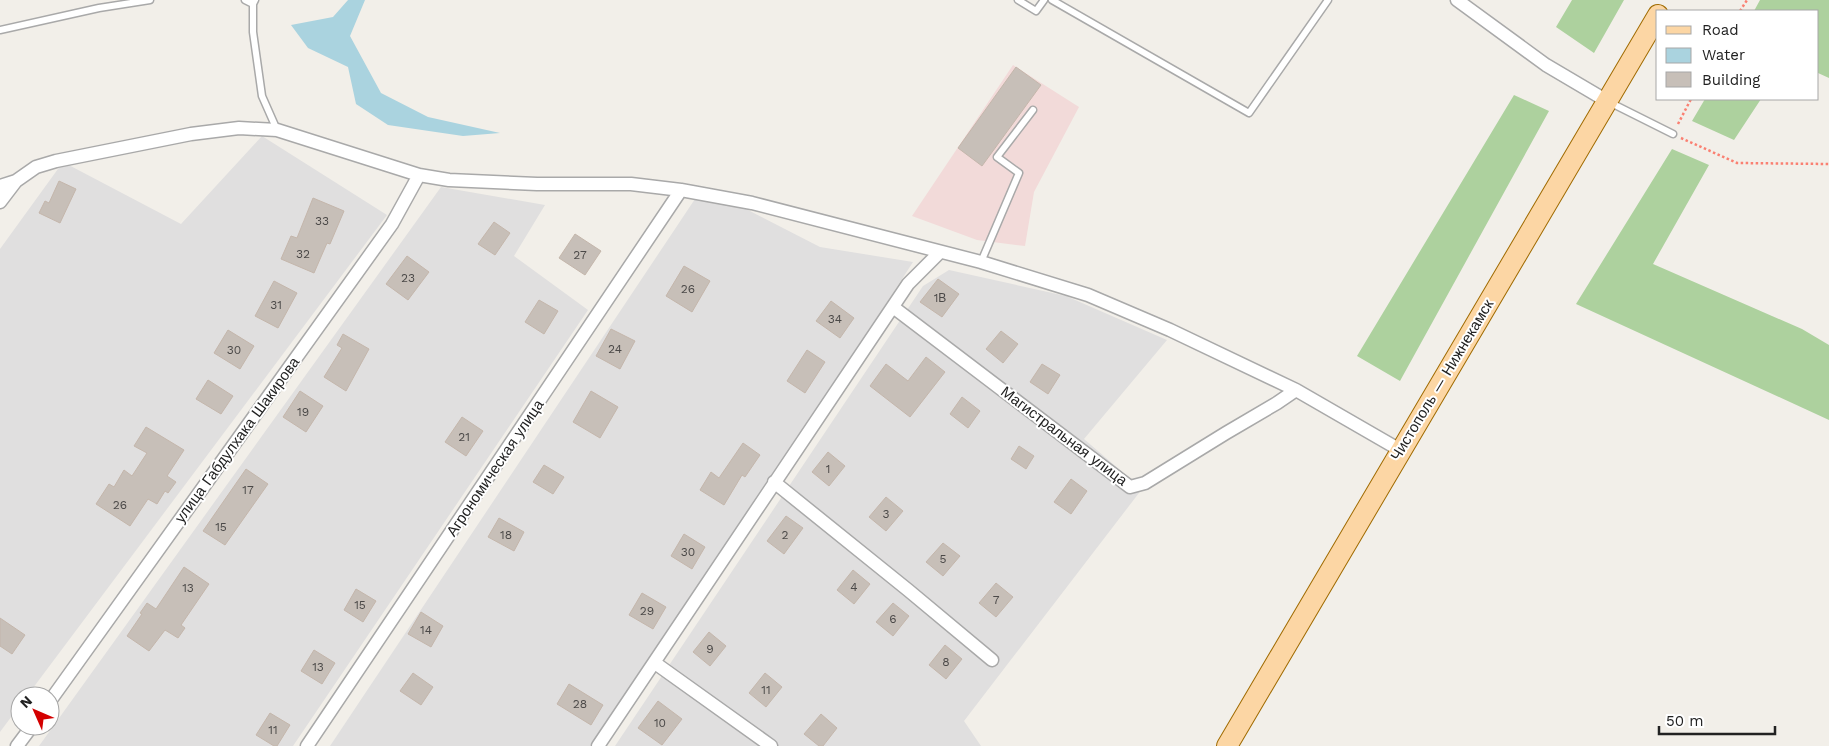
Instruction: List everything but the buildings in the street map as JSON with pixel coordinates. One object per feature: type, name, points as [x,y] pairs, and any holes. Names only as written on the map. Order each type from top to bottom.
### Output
[{"type":"main road","name":"Чистополь — Нижнекамск","points":[[1227,746],[1656,18]]},
{"type":"street","points":[[1457,0],[1546,65],[1607,101]]},
{"type":"street","points":[[0,186],[16,181],[36,167],[56,160],[182,136],[239,128],[277,130],[419,175],[449,180],[537,184],[632,184],[681,190],[752,203],[981,262],[1088,295],[1170,330],[1296,390],[1400,450]]},
{"type":"street","name":"улица Габдулхака Шакирова","points":[[60,686],[392,224],[419,175]]},
{"type":"street","points":[[0,202],[16,181]]},
{"type":"street","name":"Агрономическая улица","points":[[308,746],[681,190]]},
{"type":"street","points":[[598,746],[908,284],[940,252]]},
{"type":"street","name":"Магистральная улица","points":[[893,306],[1130,487],[1145,483],[1296,390]]},
{"type":"street","points":[[774,482],[992,660]]},
{"type":"street","points":[[655,663],[771,746]]},
{"type":"lane","points":[[0,30],[99,8],[150,0]]},
{"type":"lane","points":[[245,0],[254,2],[253,32],[262,96],[277,130]]},
{"type":"lane","points":[[1018,0],[1036,11],[1044,0]]},
{"type":"lane","points":[[1052,0],[1249,114],[1328,0]]},
{"type":"lane","points":[[1607,101],[1673,134]]},
{"type":"lane","points":[[981,262],[1019,173],[997,157],[1033,110]]},
{"type":"path","points":[[1690,100],[1673,134],[1737,163],[1829,164]]},
{"type":"shaded area","points":[[1013,65],[1079,107],[1034,192],[1025,246],[977,240],[912,216]]},
{"type":"shaded area","points":[[262,136],[387,215],[34,686],[10,686],[10,718],[0,732],[0,249],[63,162],[181,224]]},
{"type":"shaded area","points":[[441,187],[545,205],[514,256],[588,310],[293,746],[39,746],[46,736],[60,736],[60,717]]},
{"type":"shaded area","points":[[703,187],[820,247],[913,262],[851,358],[590,746],[330,746]]},
{"type":"shaded area","points":[[949,270],[1066,296],[1167,340],[1084,439],[1142,489],[964,721],[981,746],[615,746],[923,286]]},
{"type":"green space","points":[[1572,0],[1624,0],[1594,53],[1556,27]]},
{"type":"green space","points":[[1760,0],[1829,0],[1829,78],[1819,73],[1819,10],[1755,10]]},
{"type":"green space","points":[[1514,95],[1549,111],[1400,381],[1357,356]]},
{"type":"green space","points":[[1704,100],[1760,100],[1734,140],[1692,121]]},
{"type":"green space","points":[[1672,149],[1709,165],[1653,264],[1802,329],[1829,345],[1829,420],[1576,304]]},
{"type":"water","points":[[348,0],[365,0],[350,36],[381,93],[428,117],[500,133],[463,136],[388,125],[356,104],[348,67],[308,48],[291,25],[333,17]]}]
